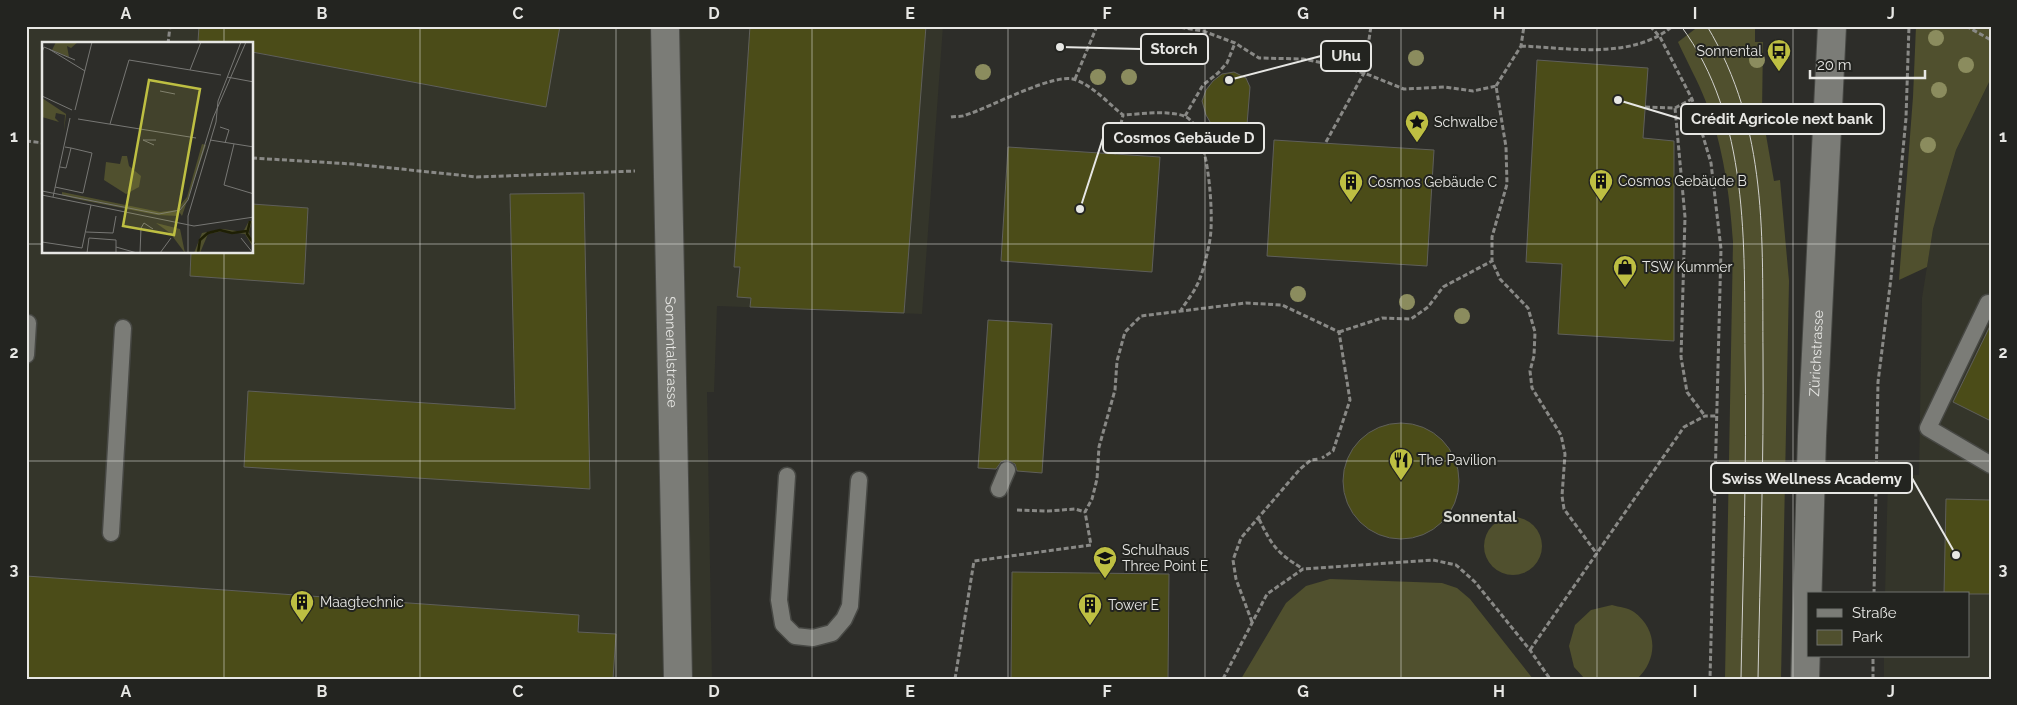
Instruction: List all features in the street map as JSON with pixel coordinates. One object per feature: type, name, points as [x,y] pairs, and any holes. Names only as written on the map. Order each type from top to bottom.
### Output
[{"type":"street","name":"Sonnentalstrasse","points":[[665,26],[678,679]]},
{"type":"street","name":"Zürichstrasse","points":[[1808,592],[1813,426],[1832,26]]},
{"type":"street","name":"Zürichstrasse","points":[[1805,679],[1807,616]]},
{"type":"lane","points":[[1988,303],[1928,428],[1991,465]]},
{"type":"lane","points":[[26,355],[28,323]]},
{"type":"lane","points":[[111,533],[123,328]]},
{"type":"lane","points":[[999,489],[1007,470]]},
{"type":"lane","points":[[786,476],[779,600],[783,624],[795,636],[812,638],[832,633],[844,619],[850,606],[859,480]]},
{"type":"path","points":[[168,42],[170,26]]},
{"type":"path","points":[[1075,79],[1097,26]]},
{"type":"path","points":[[1173,26],[1203,28],[1235,43],[1259,58],[1304,59],[1338,66],[1364,73],[1404,90],[1445,88],[1473,91],[1496,86]]},
{"type":"path","points":[[1326,142],[1364,73],[1371,26]]},
{"type":"path","points":[[1524,26],[1521,46],[1496,86],[1506,147],[1507,184],[1492,237],[1492,262],[1500,279],[1528,308],[1535,332],[1534,356],[1530,371],[1532,388],[1561,435],[1564,454],[1562,496],[1564,509],[1597,554]]},
{"type":"path","points":[[1650,26],[1660,37],[1692,99],[1711,163],[1720,249],[1710,679]]},
{"type":"path","points":[[1521,46],[1613,50],[1660,37],[1673,26]]},
{"type":"path","points":[[1874,592],[1878,382],[1891,278],[1906,118],[1909,26]]},
{"type":"path","points":[[1966,26],[1991,40]]},
{"type":"path","points":[[1185,116],[1203,85],[1227,63],[1235,43]]},
{"type":"path","points":[[951,117],[965,116],[1028,90],[1061,79],[1075,79],[1091,89],[1123,115],[1154,113],[1185,116],[1195,124],[1206,156],[1210,238],[1198,286],[1181,310]]},
{"type":"path","points":[[1646,107],[1676,108],[1692,99]]},
{"type":"path","points":[[1676,108],[1685,216],[1681,357],[1687,392],[1705,416]]},
{"type":"path","points":[[1114,154],[1123,115]]},
{"type":"path","points":[[26,141],[42,143]]},
{"type":"path","points":[[254,158],[353,164],[477,177],[668,170]]},
{"type":"path","points":[[956,679],[974,561],[1091,545],[1085,512],[1092,498],[1097,479],[1099,447],[1115,390],[1117,361],[1125,332],[1141,316],[1246,303],[1282,305],[1339,332],[1382,318],[1411,319],[1428,307],[1443,287],[1492,262]]},
{"type":"path","points":[[1252,623],[1236,579],[1233,560],[1241,538],[1300,469],[1311,460],[1321,458],[1333,451],[1350,400],[1339,332]]},
{"type":"path","points":[[1530,650],[1684,427],[1705,416],[1717,416]]},
{"type":"path","points":[[999,489],[994,509],[1048,511],[1075,509],[1085,512]]},
{"type":"path","points":[[1259,519],[1269,538],[1283,557],[1303,569]]},
{"type":"path","points":[[1223,679],[1267,594],[1303,569],[1433,560],[1456,565],[1476,582],[1530,650],[1550,679]]},
{"type":"path","points":[[1873,658],[1873,679]]},
{"type":"shaded area","points":[[26,26],[943,26],[922,314],[717,306],[714,392],[707,392],[712,679],[26,679]]},
{"type":"shaded area","points":[[1991,78],[1991,679],[1884,679],[1884,658],[1970,658],[1970,592],[1885,592],[1888,476],[1919,475],[1922,298],[1933,229],[1956,150]]},
{"type":"green space","points":[[1699,26],[1755,26],[1755,42],[1763,42],[1762,112],[1774,181],[1780,180],[1789,281],[1781,679],[1725,679],[1733,242],[1728,189],[1717,135],[1703,94],[1678,42]]},
{"type":"green space","points":[[1916,26],[1991,26],[1991,78],[1956,150],[1933,229],[1927,267],[1899,280],[1913,97]]},
{"type":"green space","points":[[1507,517],[1519,517],[1534,525],[1542,540],[1542,552],[1534,567],[1519,575],[1507,575],[1492,567],[1484,552],[1484,540],[1492,525]]},
{"type":"green space","points":[[1330,579],[1442,583],[1457,588],[1470,599],[1533,679],[1241,679],[1286,603],[1306,586]]},
{"type":"green space","points":[[1612,605],[1632,611],[1648,627],[1652,645],[1649,663],[1637,679],[1585,679],[1574,667],[1569,646],[1575,625],[1591,610]]},
{"type":"building","points":[[199,26],[560,26],[546,107],[254,52],[254,42],[198,42]]},
{"type":"building","points":[[750,26],[926,26],[904,313],[750,307],[751,298],[737,297],[740,267],[734,267]]},
{"type":"building","name":"Cosmos Gebäude B","points":[[1537,60],[1648,68],[1643,138],[1674,141],[1674,341],[1558,334],[1562,264],[1526,262]]},
{"type":"building","points":[[1234,72],[1246,78],[1250,87],[1247,125],[1222,136],[1213,127],[1206,115],[1202,101],[1206,90],[1213,81],[1222,74]]},
{"type":"building","name":"Cosmos Gebäude C","points":[[1274,140],[1434,150],[1427,266],[1267,256]]},
{"type":"building","points":[[1008,147],[1160,157],[1152,272],[1001,261]]},
{"type":"building","points":[[584,193],[590,489],[244,467],[248,391],[515,409],[510,194]]},
{"type":"building","points":[[254,204],[308,208],[304,284],[190,276],[191,254],[254,254]]},
{"type":"building","points":[[988,320],[1052,324],[1042,473],[1017,471],[1015,464],[1006,460],[1001,462],[996,469],[978,468]]},
{"type":"building","points":[[1991,324],[1991,421],[1953,402]]},
{"type":"building","name":"The Pavilion","points":[[1401,423],[1423,427],[1442,440],[1455,459],[1459,481],[1455,503],[1442,522],[1423,535],[1401,539],[1379,535],[1360,522],[1347,503],[1343,481],[1347,459],[1360,440],[1379,427]]},
{"type":"building","points":[[1946,499],[1991,500],[1991,594],[1944,592]]},
{"type":"building","name":"Tower E","points":[[1012,572],[1169,574],[1168,679],[1011,679]]},
{"type":"building","name":"Maagtechnic","points":[[26,576],[579,615],[578,632],[616,634],[613,679],[26,679]]},
{"type":"tram line","points":[[1681,26],[1704,62],[1720,101],[1731,142],[1739,184],[1743,226],[1746,435],[1741,679]]},
{"type":"tram line","points":[[1707,26],[1727,65],[1742,104],[1752,144],[1758,185],[1763,268],[1763,435],[1758,679]]},
{"type":"place","name":"Storch","points":[[1060,47]]},
{"type":"place","name":"Sonnental","points":[[1779,72]]},
{"type":"place","name":"Uhu","points":[[1229,80]]},
{"type":"place","name":"Crédit Agricole next bank","points":[[1618,100]]},
{"type":"place","name":"Schwalbe","points":[[1417,143]]},
{"type":"place","name":"Cosmos Gebäude B","points":[[1601,202]]},
{"type":"place","name":"Cosmos Gebäude C","points":[[1351,203]]},
{"type":"place","name":"Cosmos Gebäude D","points":[[1080,209]]},
{"type":"place","name":"TSW Kummer","points":[[1625,288]]},
{"type":"place","name":"The Pavilion","points":[[1401,481]]},
{"type":"place","name":"Swiss Wellness Academy","points":[[1956,555]]},
{"type":"place","name":"Schulhaus Three Point E","points":[[1105,579]]},
{"type":"place","name":"Maagtechnic","points":[[302,623]]},
{"type":"place","name":"Tower E","points":[[1090,626]]},
{"type":"district","name":"Sonnental","points":[[1480,517]]}]
